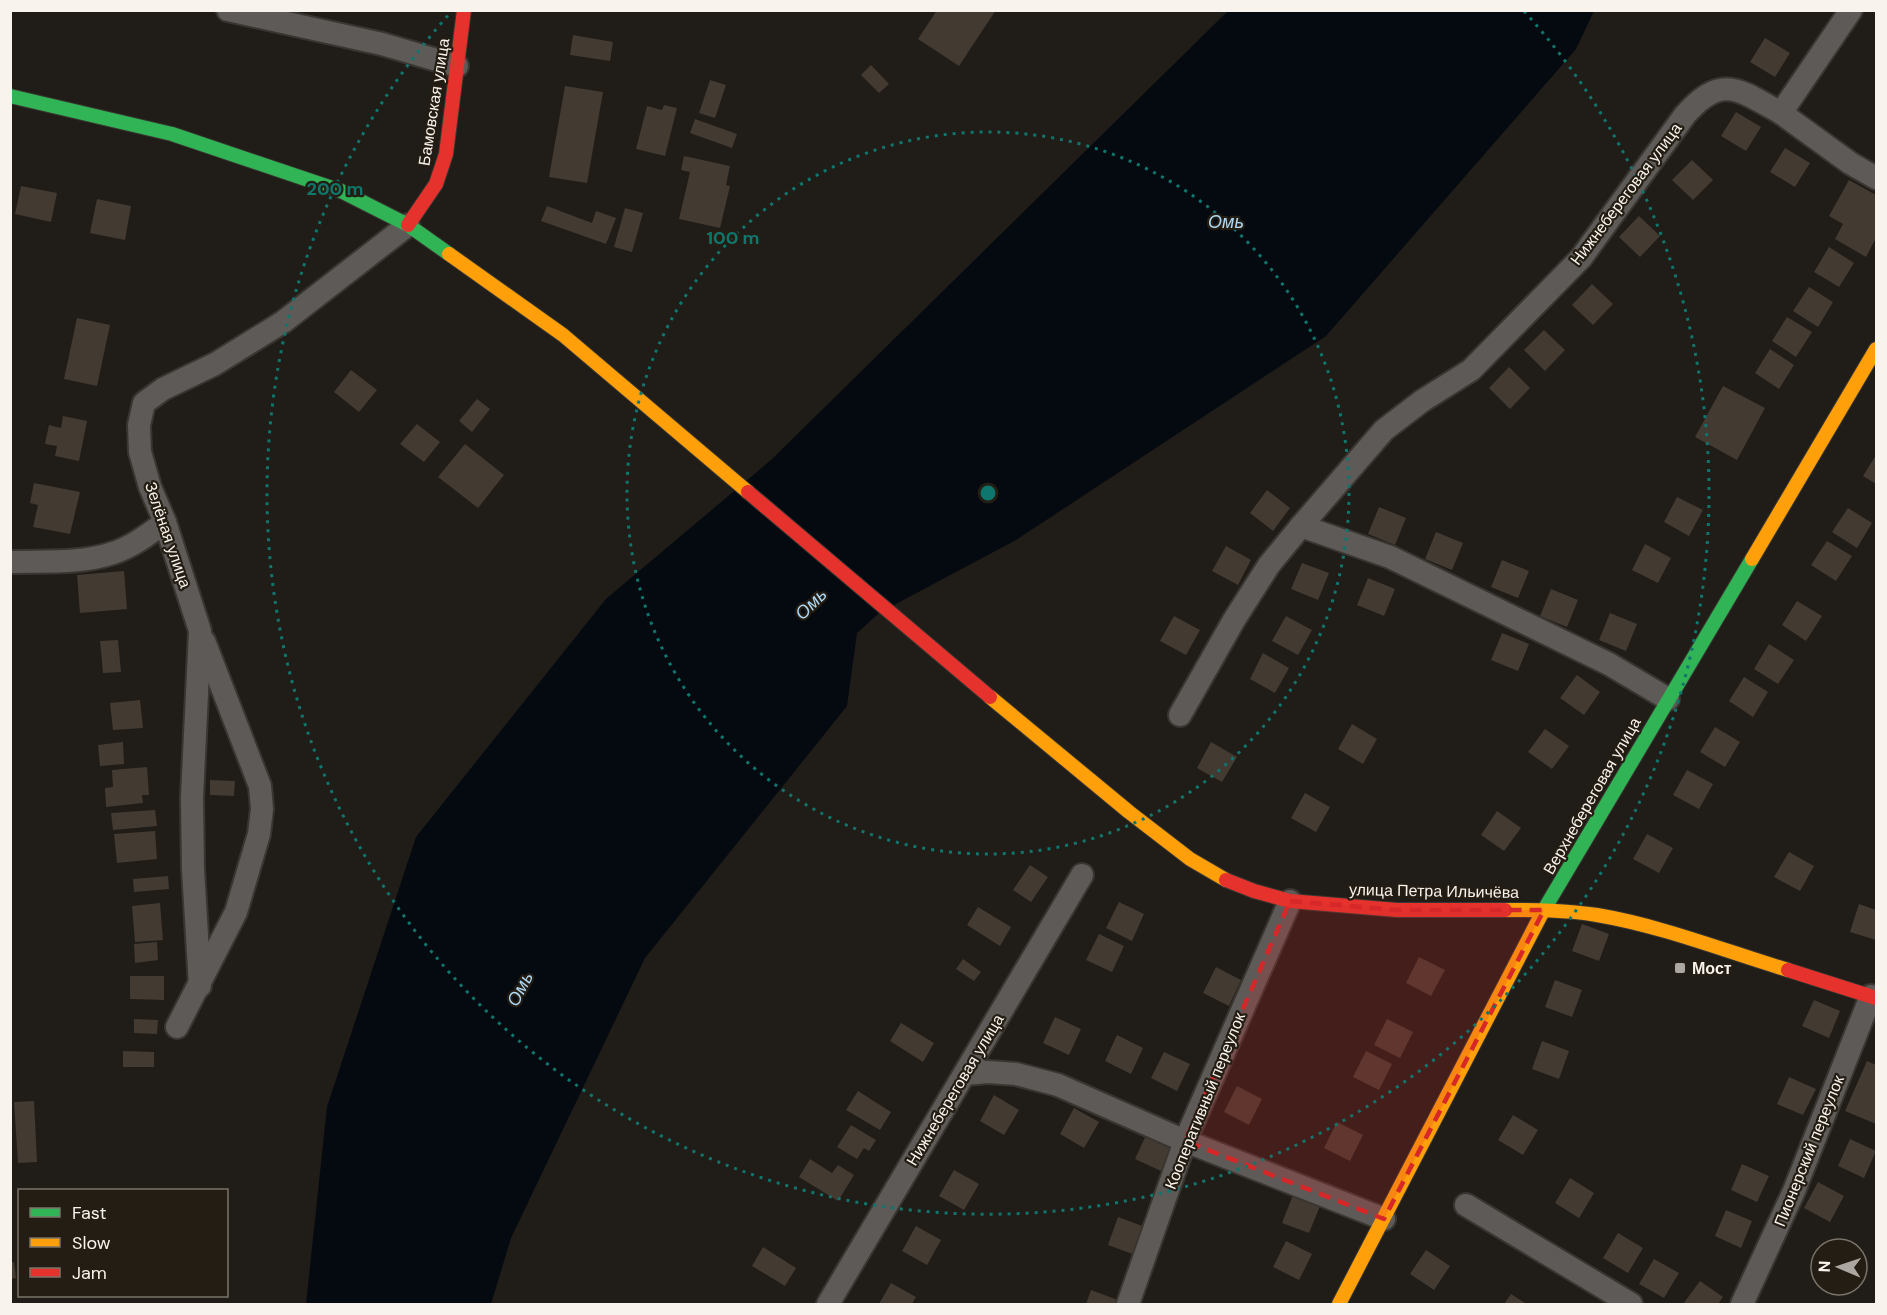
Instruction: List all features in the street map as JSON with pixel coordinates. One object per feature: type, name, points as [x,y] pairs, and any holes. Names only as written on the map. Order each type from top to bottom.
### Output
[{"type":"main road","name":"Бамовская улица","points":[[408,225],[436,184],[446,154],[464,10]]},
{"type":"main road","name":"улица Петра Ильичёва","points":[[10,96],[172,134],[341,191],[408,225],[563,335],[1004,709],[1190,859],[1218,876],[1254,891],[1290,901],[1397,910],[1544,910],[1597,915],[1663,931],[1874,997]]},
{"type":"main road","name":"Верхнебереговая улица","points":[[1339,1305],[1544,910],[1876,349]]},
{"type":"street","points":[[228,10],[382,44],[458,66]]},
{"type":"street","points":[[1781,113],[1851,10]]},
{"type":"street","name":"Нижнебереговая улица","points":[[1180,715],[1234,620],[1269,565],[1301,526],[1384,430],[1422,401],[1471,370],[1581,258],[1698,100],[1716,90],[1738,90],[1781,113],[1850,163],[1876,178]]},
{"type":"street","name":"Зелёная улица","points":[[200,986],[193,869],[192,797],[200,677],[200,631],[140,452],[139,425],[144,403],[163,389],[215,364],[283,322],[408,225]]},
{"type":"street","points":[[10,562],[80,560],[114,553],[139,540],[165,522]]},
{"type":"street","points":[[1301,526],[1390,557],[1609,664],[1668,699]]},
{"type":"street","points":[[177,1027],[236,912],[259,834],[262,809],[260,786],[200,631]]},
{"type":"street","name":"Нижнебереговая улица","points":[[828,1305],[1082,875]]},
{"type":"street","name":"Кооперативный переулок","points":[[1128,1305],[1185,1141],[1290,901]]},
{"type":"street","name":"Пионерский переулок","points":[[1742,1305],[1794,1191],[1874,997]]},
{"type":"street","points":[[965,1074],[988,1072],[1016,1074],[1058,1085],[1185,1141],[1384,1219]]},
{"type":"street","points":[[1466,1205],[1631,1305]]},
{"type":"highlighted area","points":[[1290,901],[1397,910],[1544,910],[1384,1219],[1185,1141]]},
{"type":"water","name":"Омь","points":[[1228,11],[1594,11],[1576,49],[1326,336],[1016,540],[879,613],[857,633],[847,706],[645,958],[511,1238],[491,1304],[306,1304],[327,1107],[416,837],[606,599],[771,460]]},
{"type":"building","points":[[937,10],[996,10],[959,66],[918,39]]},
{"type":"building","points":[[573,35],[613,42],[610,61],[570,55]]},
{"type":"building","points":[[1765,38],[1790,53],[1775,77],[1750,62]]},
{"type":"building","points":[[871,65],[889,84],[879,93],[861,75]]},
{"type":"building","points":[[710,80],[726,85],[715,118],[699,113]]},
{"type":"building","points":[[565,86],[603,92],[587,183],[549,177]]},
{"type":"building","points":[[664,105],[677,108],[665,156],[636,149],[647,106],[662,110]]},
{"type":"building","points":[[1736,112],[1761,127],[1746,151],[1721,136]]},
{"type":"building","points":[[695,119],[737,134],[732,148],[690,133]]},
{"type":"building","points":[[1785,148],[1810,163],[1795,187],[1770,172]]},
{"type":"building","points":[[684,156],[730,166],[726,185],[730,186],[720,228],[679,219],[690,172],[681,170]]},
{"type":"building","points":[[1692,160],[1713,180],[1693,200],[1672,180]]},
{"type":"building","points":[[1849,180],[1876,195],[1876,238],[1866,257],[1835,239],[1843,224],[1829,216]]},
{"type":"building","points":[[21,186],[57,193],[51,222],[15,214]]},
{"type":"building","points":[[97,199],[131,206],[125,240],[90,233]]},
{"type":"building","points":[[547,206],[592,223],[596,211],[616,218],[606,244],[541,221]]},
{"type":"building","points":[[625,208],[643,213],[632,252],[614,247]]},
{"type":"building","points":[[1639,216],[1660,236],[1640,257],[1619,237]]},
{"type":"building","points":[[1829,247],[1854,263],[1839,287],[1814,272]]},
{"type":"building","points":[[1592,284],[1613,304],[1593,325],[1572,305]]},
{"type":"building","points":[[1809,287],[1833,302],[1818,327],[1793,311]]},
{"type":"building","points":[[1787,317],[1812,332],[1796,357],[1772,341]]},
{"type":"building","points":[[77,318],[110,325],[97,386],[64,379]]},
{"type":"building","points":[[1544,330],[1565,350],[1545,371],[1524,350]]},
{"type":"building","points":[[1770,349],[1794,365],[1779,389],[1755,373]]},
{"type":"building","points":[[1509,367],[1530,388],[1510,409],[1489,388]]},
{"type":"building","points":[[351,370],[377,390],[359,412],[334,392]]},
{"type":"building","points":[[1723,386],[1765,408],[1737,460],[1695,437]]},
{"type":"building","points":[[477,399],[490,409],[472,432],[459,421]]},
{"type":"building","points":[[63,416],[87,421],[79,461],[55,456],[57,446],[45,444],[49,425],[61,428]]},
{"type":"building","points":[[417,424],[440,442],[424,462],[400,444]]},
{"type":"building","points":[[465,444],[504,475],[478,508],[438,477]]},
{"type":"building","points":[[1876,455],[1876,484],[1863,476]]},
{"type":"building","points":[[34,483],[80,492],[70,534],[33,527],[38,505],[30,503]]},
{"type":"building","points":[[1267,490],[1290,508],[1273,531],[1250,513]]},
{"type":"building","points":[[1677,497],[1703,510],[1689,536],[1664,522]]},
{"type":"building","points":[[1379,507],[1406,518],[1395,545],[1368,534]]},
{"type":"building","points":[[1848,508],[1872,523],[1857,548],[1832,532]]},
{"type":"building","points":[[1436,532],[1463,543],[1452,570],[1425,559]]},
{"type":"building","points":[[1827,541],[1852,556],[1836,581],[1811,565]]},
{"type":"building","points":[[1645,544],[1671,558],[1658,583],[1632,570]]},
{"type":"building","points":[[1226,546],[1251,560],[1238,585],[1212,571]]},
{"type":"building","points":[[1502,560],[1529,571],[1518,598],[1491,587]]},
{"type":"building","points":[[1302,563],[1329,573],[1318,600],[1291,589]]},
{"type":"building","points":[[124,571],[127,609],[80,613],[77,575]]},
{"type":"building","points":[[1368,578],[1395,589],[1384,616],[1357,605]]},
{"type":"building","points":[[1551,589],[1578,600],[1567,627],[1540,616]]},
{"type":"building","points":[[1797,601],[1822,616],[1806,641],[1782,625]]},
{"type":"building","points":[[1610,613],[1637,624],[1626,651],[1599,640]]},
{"type":"building","points":[[1174,616],[1200,630],[1186,655],[1160,641]]},
{"type":"building","points":[[1286,616],[1312,630],[1298,655],[1272,641]]},
{"type":"building","points":[[1502,633],[1529,644],[1518,671],[1491,660]]},
{"type":"building","points":[[118,640],[121,672],[103,673],[100,641]]},
{"type":"building","points":[[1769,644],[1794,660],[1778,684],[1754,669]]},
{"type":"building","points":[[1263,653],[1289,668],[1275,693],[1250,679]]},
{"type":"building","points":[[1577,675],[1600,692],[1584,715],[1560,698]]},
{"type":"building","points":[[1744,677],[1768,692],[1753,717],[1729,701]]},
{"type":"building","points":[[140,700],[143,728],[113,730],[110,703]]},
{"type":"building","points":[[1352,724],[1377,739],[1363,764],[1338,749]]},
{"type":"building","points":[[1715,727],[1740,742],[1725,767],[1700,752]]},
{"type":"building","points":[[1545,729],[1569,746],[1552,769],[1528,752]]},
{"type":"building","points":[[123,742],[124,764],[100,766],[98,745]]},
{"type":"building","points":[[1211,742],[1237,757],[1222,782],[1197,768]]},
{"type":"building","points":[[147,767],[149,795],[142,795],[143,803],[106,807],[105,788],[113,787],[112,770]]},
{"type":"building","points":[[1687,770],[1713,784],[1699,809],[1673,795]]},
{"type":"building","points":[[210,780],[235,781],[234,796],[210,795]]},
{"type":"building","points":[[1305,793],[1330,807],[1316,832],[1291,818]]},
{"type":"building","points":[[155,810],[157,826],[113,830],[111,813]]},
{"type":"building","points":[[1497,811],[1521,828],[1504,851],[1481,835]]},
{"type":"building","points":[[155,831],[157,859],[117,863],[114,834]]},
{"type":"building","points":[[1647,834],[1673,848],[1659,873],[1633,859]]},
{"type":"building","points":[[1789,852],[1814,866],[1800,891],[1774,877]]},
{"type":"building","points":[[1030,865],[1048,877],[1031,902],[1013,890]]},
{"type":"building","points":[[168,876],[169,889],[134,892],[133,879]]},
{"type":"building","points":[[1119,902],[1144,914],[1132,941],[1106,928]]},
{"type":"building","points":[[160,903],[163,940],[135,942],[132,906]]},
{"type":"building","points":[[1859,904],[1876,910],[1876,940],[1850,932]]},
{"type":"building","points":[[978,907],[1011,927],[1000,946],[967,925]]},
{"type":"building","points":[[1582,924],[1609,934],[1599,961],[1572,951]]},
{"type":"building","points":[[1099,934],[1124,946],[1112,972],[1086,960]]},
{"type":"building","points":[[157,942],[158,960],[135,963],[134,944]]},
{"type":"building","points":[[1419,957],[1445,970],[1431,996],[1406,983]]},
{"type":"building","points":[[963,959],[981,972],[974,981],[956,969]]},
{"type":"building","points":[[1216,967],[1241,980],[1229,1006],[1203,993]]},
{"type":"building","points":[[130,976],[164,976],[164,1000],[130,999]]},
{"type":"building","points":[[1555,980],[1582,990],[1572,1017],[1545,1007]]},
{"type":"building","points":[[1814,1000],[1840,1011],[1829,1038],[1802,1026]]},
{"type":"building","points":[[1055,1017],[1081,1029],[1069,1055],[1043,1043]]},
{"type":"building","points":[[134,1019],[158,1020],[157,1034],[134,1033]]},
{"type":"building","points":[[1387,1019],[1413,1032],[1400,1058],[1374,1045]]},
{"type":"building","points":[[901,1023],[934,1043],[923,1062],[890,1041]]},
{"type":"building","points":[[1117,1035],[1143,1048],[1131,1074],[1105,1061]]},
{"type":"building","points":[[1542,1041],[1569,1051],[1559,1079],[1532,1069]]},
{"type":"building","points":[[123,1051],[154,1052],[154,1067],[123,1067]]},
{"type":"building","points":[[1366,1051],[1392,1064],[1379,1090],[1353,1077]]},
{"type":"building","points":[[1164,1052],[1190,1064],[1177,1091],[1151,1078]]},
{"type":"building","points":[[1867,1061],[1876,1065],[1876,1124],[1845,1111]]},
{"type":"building","points":[[1789,1077],[1816,1089],[1803,1115],[1777,1104]]},
{"type":"building","points":[[1237,1086],[1262,1099],[1249,1125],[1224,1112]]},
{"type":"building","points":[[858,1091],[891,1112],[880,1130],[846,1110]]},
{"type":"building","points":[[994,1095],[1019,1110],[1004,1135],[980,1121]]},
{"type":"building","points":[[34,1101],[37,1162],[18,1163],[14,1102]]},
{"type":"building","points":[[1074,1108],[1099,1122],[1084,1148],[1060,1134]]},
{"type":"building","points":[[1513,1115],[1538,1130],[1523,1155],[1498,1140]]},
{"type":"building","points":[[1337,1122],[1363,1135],[1350,1161],[1324,1148]]},
{"type":"building","points":[[851,1125],[876,1140],[869,1151],[864,1148],[857,1159],[837,1147]]},
{"type":"building","points":[[1147,1133],[1173,1145],[1161,1171],[1135,1159]]},
{"type":"building","points":[[1850,1139],[1876,1151],[1864,1178],[1838,1166]]},
{"type":"building","points":[[810,1159],[832,1173],[838,1165],[854,1175],[838,1201],[799,1177]]},
{"type":"building","points":[[1742,1164],[1769,1176],[1757,1202],[1731,1190]]},
{"type":"building","points":[[954,1170],[979,1184],[964,1210],[939,1196]]},
{"type":"building","points":[[1570,1178],[1594,1193],[1579,1218],[1555,1203]]},
{"type":"building","points":[[1818,1182],[1844,1196],[1830,1222],[1804,1208]]},
{"type":"building","points":[[1293,1195],[1320,1206],[1309,1233],[1282,1223]]},
{"type":"building","points":[[1726,1210],[1752,1221],[1741,1248],[1715,1236]]},
{"type":"building","points":[[1118,1217],[1145,1227],[1135,1255],[1108,1245]]},
{"type":"building","points":[[916,1226],[941,1240],[927,1265],[902,1251]]},
{"type":"building","points":[[1618,1233],[1643,1248],[1628,1273],[1603,1258]]},
{"type":"building","points":[[1286,1241],[1312,1254],[1299,1280],[1273,1267]]},
{"type":"building","points":[[763,1247],[796,1268],[785,1286],[752,1266]]},
{"type":"building","points":[[1426,1250],[1450,1266],[1434,1290],[1410,1274]]},
{"type":"building","points":[[1654,1259],[1679,1273],[1664,1298],[1639,1284]]},
{"type":"building","points":[[10,1262],[14,1262],[16,1278],[10,1279]]},
{"type":"building","points":[[1700,1281],[1723,1297],[1718,1304],[1683,1304]]},
{"type":"building","points":[[891,1283],[916,1297],[912,1304],[879,1304]]},
{"type":"building","points":[[1091,1290],[1118,1300],[1116,1304],[1086,1304]]},
{"type":"building","points":[[1511,1294],[1527,1304],[1504,1304]]},
{"type":"traffic: fast","points":[[10,96],[172,134],[341,191],[408,225],[449,254]]},
{"type":"traffic: fast","points":[[1542,913],[1752,559]]},
{"type":"traffic: slow","points":[[449,254],[563,335],[748,492]]},
{"type":"traffic: slow","points":[[1752,559],[1876,349]]},
{"type":"traffic: slow","points":[[990,697],[1129,812],[1190,859],[1226,880]]},
{"type":"traffic: slow","points":[[1505,910],[1574,912],[1621,920],[1669,932],[1788,970]]},
{"type":"traffic: slow","points":[[1339,1304],[1542,913]]},
{"type":"traffic: jam","points":[[408,225],[436,184],[446,154],[464,10]]},
{"type":"traffic: jam","points":[[748,492],[990,697]]},
{"type":"traffic: jam","points":[[1226,880],[1290,901],[1397,910],[1505,910]]},
{"type":"traffic: jam","points":[[1788,970],[1876,998]]},
{"type":"place","name":"Мост","points":[[1680,968]]}]
